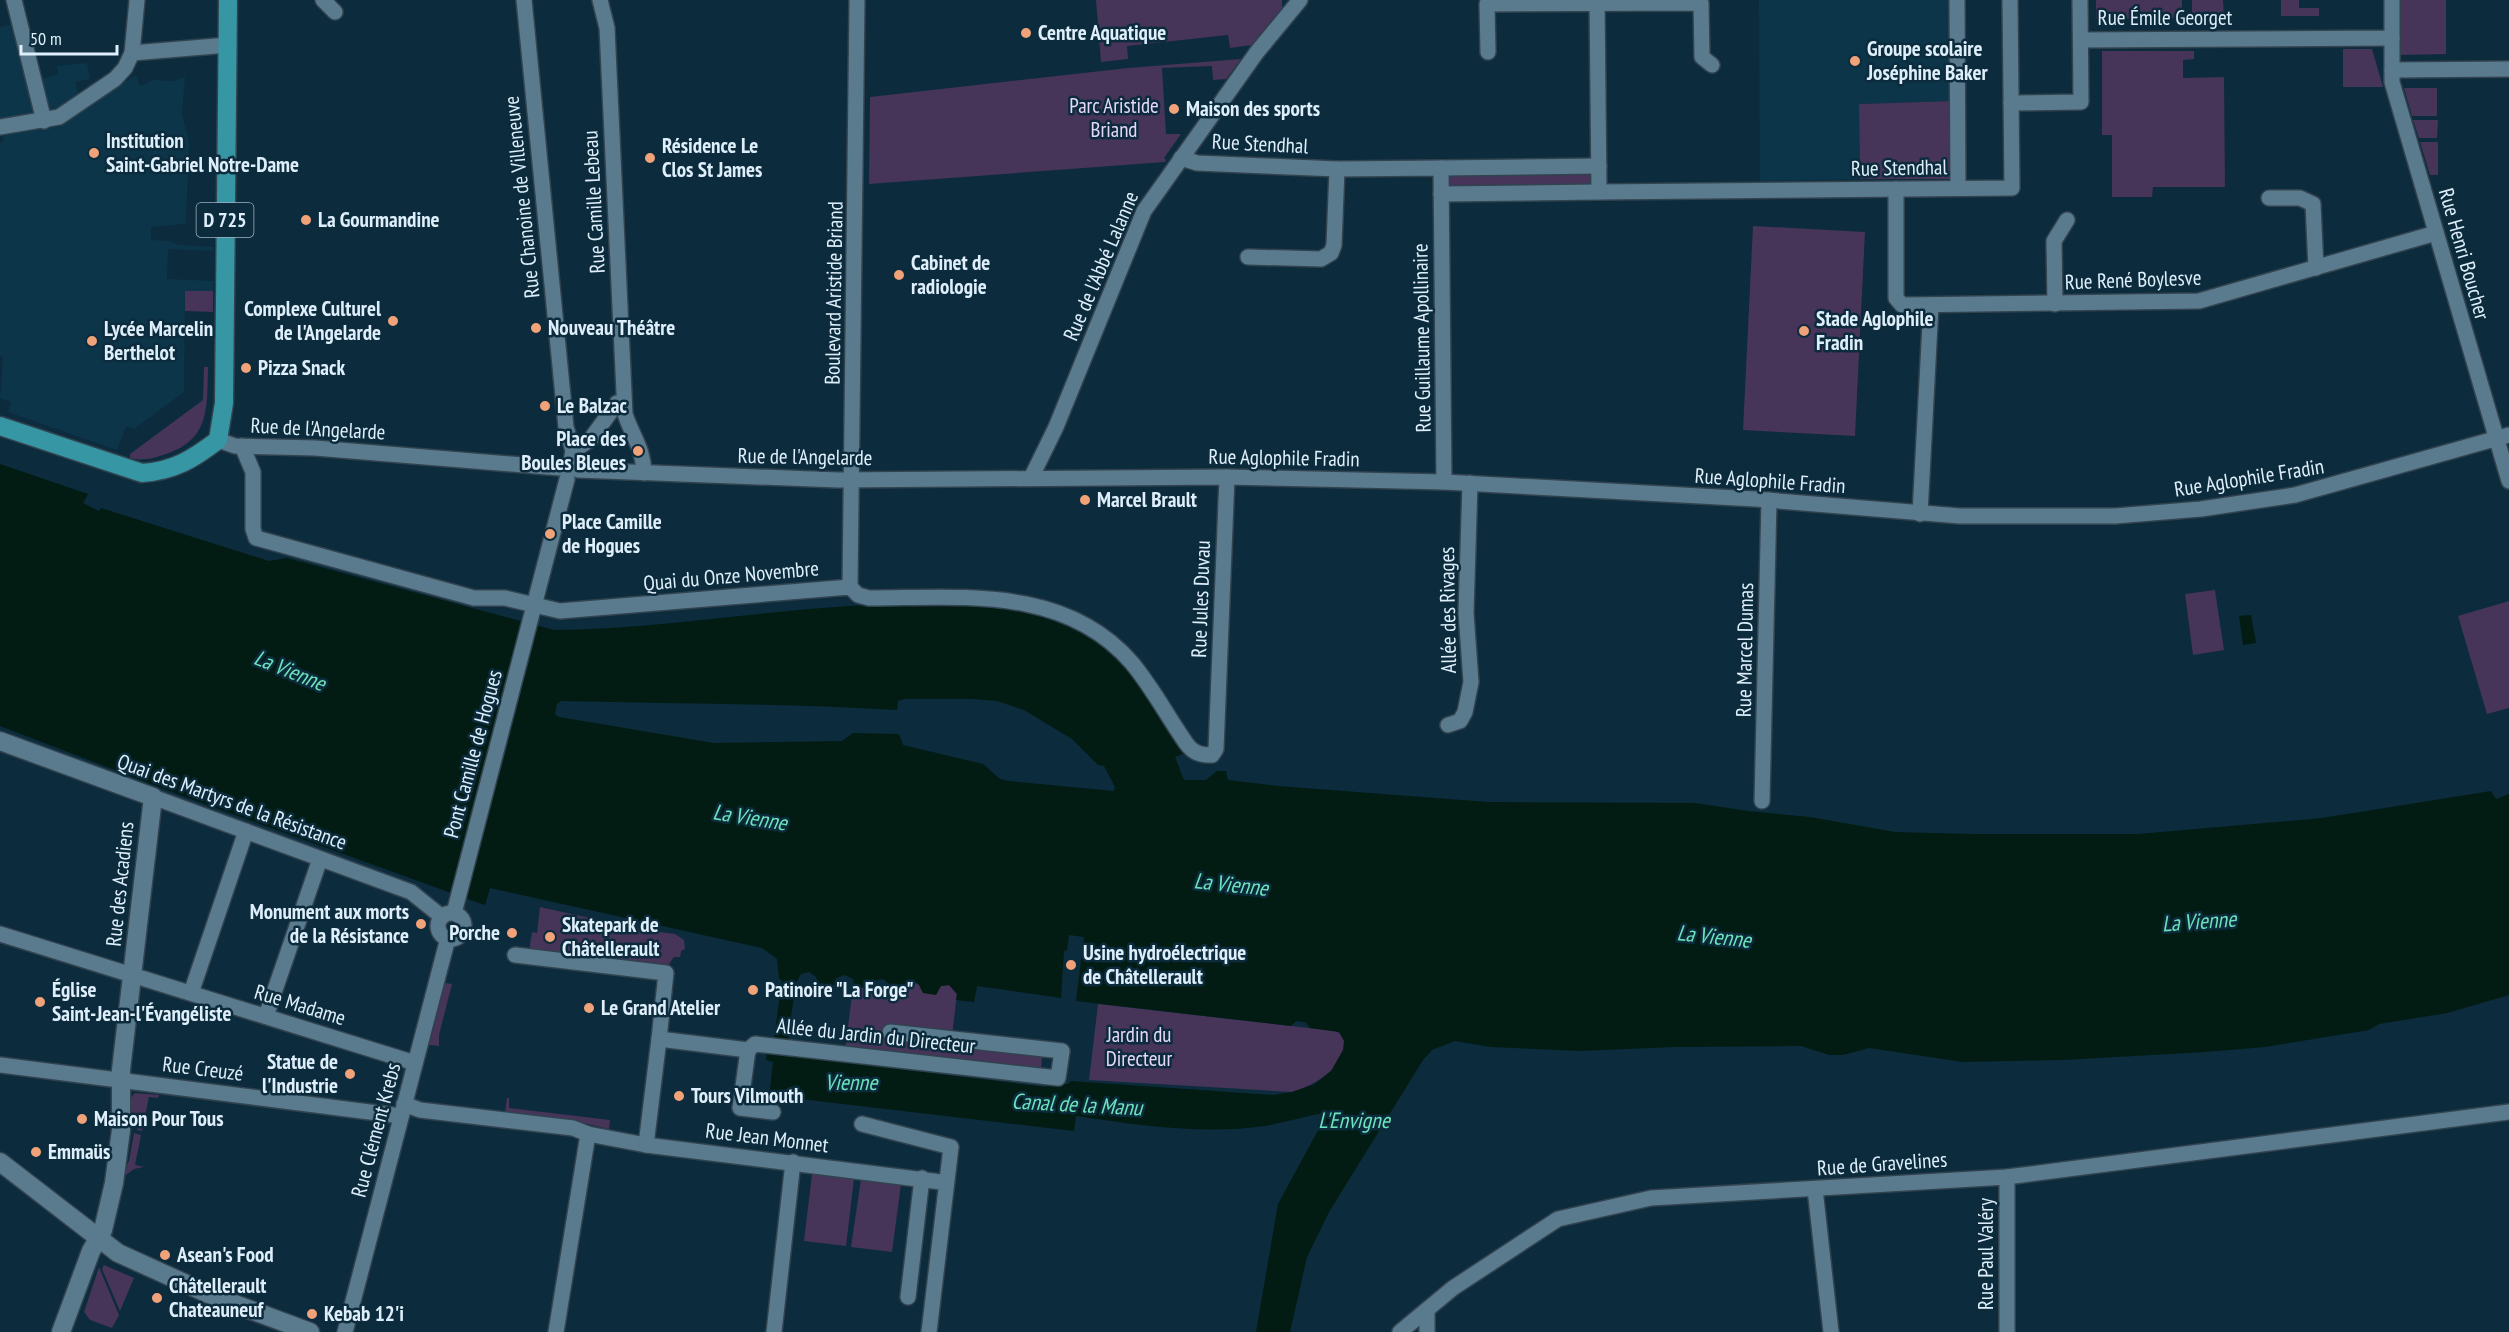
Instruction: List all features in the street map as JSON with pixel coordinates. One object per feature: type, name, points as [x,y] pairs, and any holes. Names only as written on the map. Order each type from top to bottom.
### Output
[{"type":"main road","name":"D 725","points":[[218,440],[224,392],[228,0]]},
{"type":"main road","points":[[0,426],[142,473],[164,472],[185,464],[218,440]]},
{"type":"street","points":[[14,0],[44,121]]},
{"type":"street","points":[[0,127],[59,117],[115,80],[125,68],[132,53],[137,0]]},
{"type":"street","points":[[322,0],[335,12]]},
{"type":"street","name":"Rue Chanoine de Villeneuve","points":[[524,0],[570,466]]},
{"type":"street","name":"Rue Camille Lebeau","points":[[600,0],[607,28],[625,408]]},
{"type":"street","name":"Boulevard Aristide Briand","points":[[850,587],[858,0]]},
{"type":"street","name":"Rue de l'Abbé Lalanne","points":[[1031,478],[1056,427],[1143,211],[1264,43],[1300,0]]},
{"type":"street","points":[[1957,0],[1958,188]]},
{"type":"street","name":"Rue Stendhal","points":[[1442,194],[2012,188],[2010,0]]},
{"type":"street","points":[[2011,103],[2081,102],[2080,0]]},
{"type":"street","points":[[2392,0],[2392,38]]},
{"type":"street","points":[[1597,2],[1599,192]]},
{"type":"street","points":[[1488,52],[1487,4],[1701,3],[1702,57],[1712,65]]},
{"type":"street","name":"Rue Émile Georget","points":[[2081,40],[2392,38]]},
{"type":"street","name":"Rue Henri Boucher","points":[[2392,38],[2392,82],[2436,233],[2503,437],[2509,481]]},
{"type":"street","points":[[132,53],[228,45]]},
{"type":"street","points":[[2392,70],[2509,69]]},
{"type":"street","name":"Rue Stendhal","points":[[1181,158],[1197,163],[1337,169],[1599,166]]},
{"type":"street","points":[[1441,168],[1442,194]]},
{"type":"street","name":"Rue Stendhal","points":[[1248,257],[1321,259],[1331,253],[1334,245],[1337,169]]},
{"type":"street","name":"Rue René Boylesve","points":[[1896,189],[1896,298],[1902,305],[2199,301],[2436,233]]},
{"type":"street","name":"Rue Guillaume Apollinaire","points":[[1442,194],[1444,482]]},
{"type":"street","points":[[2269,198],[2300,198],[2313,204],[2316,268]]},
{"type":"street","name":"Rue René Boylesve","points":[[2055,304],[2054,241],[2067,220]]},
{"type":"street","points":[[1920,514],[1931,305]]},
{"type":"street","points":[[534,606],[570,466],[617,403],[625,408],[632,434],[643,450],[644,473]]},
{"type":"street","name":"Rue Aglophile Fradin","points":[[1031,478],[1227,477],[1444,482],[1769,500],[1920,514],[2115,516],[2201,509],[2324,489],[2503,437]]},
{"type":"street","name":"Rue de l'Angelarde","points":[[218,440],[242,446],[315,448],[644,473],[853,480],[1031,478]]},
{"type":"street","name":"Quai du Onze Novembre","points":[[242,446],[253,472],[253,529],[256,538],[474,598],[505,598],[549,610],[570,611],[850,587],[858,595],[869,598],[994,598],[1043,607],[1092,631],[1131,662],[1192,752],[1212,755],[1216,749],[1218,723]]},
{"type":"street","name":"Rue Jules Duvau","points":[[1218,723],[1227,477]]},
{"type":"street","name":"Allée des Rivages","points":[[1448,725],[1460,721],[1465,712],[1471,682],[1466,622],[1470,483]]},
{"type":"street","name":"Rue Marcel Dumas","points":[[1762,801],[1769,500]]},
{"type":"street","name":"Pont Camille de Hogues","points":[[451,910],[534,606]]},
{"type":"street","name":"Quai des Martyrs de la Résistance","points":[[0,741],[411,892],[451,910]]},
{"type":"street","name":"Rue des Acadiens","points":[[61,1332],[108,1212],[119,1150],[122,1114],[121,1080],[153,797]]},
{"type":"street","points":[[191,993],[246,831]]},
{"type":"street","points":[[266,1016],[320,859]]},
{"type":"street","points":[[451,910],[463,920],[464,928],[459,935],[448,938],[439,929],[451,910]]},
{"type":"street","name":"Rue Madame","points":[[0,934],[415,1063]]},
{"type":"street","name":"Rue Clément Krebs","points":[[345,1332],[448,938]]},
{"type":"street","points":[[515,955],[666,973],[645,1145]]},
{"type":"street","name":"Allée du Jardin du Directeur","points":[[658,1039],[747,1050],[755,1044],[768,1045],[1058,1078],[1062,1051],[890,1032]]},
{"type":"street","points":[[747,1050],[740,1108],[773,1112]]},
{"type":"street","name":"Rue Creuzé","points":[[0,1065],[121,1080],[420,1110],[573,1128],[588,1134]]},
{"type":"street","name":"Rue de Gravelines","points":[[1400,1332],[1535,1232],[1569,1215],[1651,1198],[2007,1177],[2509,1112]]},
{"type":"street","points":[[862,1124],[951,1147],[929,1332]]},
{"type":"street","points":[[556,1332],[588,1134]]},
{"type":"street","name":"Rue Jean Monnet","points":[[588,1134],[645,1145],[941,1182]]},
{"type":"street","points":[[0,1162],[98,1240],[118,1253],[191,1287],[310,1332]]},
{"type":"street","points":[[774,1332],[793,1162]]},
{"type":"street","name":"Rue Paul Valéry","points":[[2007,1177],[2007,1332]]},
{"type":"street","points":[[908,1297],[922,1178]]},
{"type":"street","points":[[1815,1190],[1831,1332]]},
{"type":"street","points":[[1427,1310],[1427,1332]]},
{"type":"shaded area","name":"Groupe scolaire Joséphine Baker","points":[[1759,0],[1950,0],[1953,101],[1859,104],[1860,179],[1760,181]]},
{"type":"shaded area","points":[[13,24],[36,115],[0,122],[0,27]]},
{"type":"shaded area","name":"Institution Saint-Gabriel Notre-Dame","points":[[87,63],[90,79],[75,82],[79,98],[59,111],[49,113],[39,80],[58,74],[57,66]]},
{"type":"shaded area","name":"Lycée Marcelin Berthelot","points":[[136,75],[140,86],[153,80],[174,81],[185,77],[182,113],[189,143],[186,221],[185,224],[151,227],[151,240],[170,241],[178,245],[214,247],[213,251],[168,249],[167,279],[213,281],[213,291],[185,291],[184,392],[134,429],[126,426],[117,450],[8,412],[11,402],[0,398],[3,357],[0,356],[0,142],[4,141],[2,133],[60,124]]},
{"type":"green space","points":[[1096,0],[1282,0],[1282,8],[1252,45],[1230,48],[1228,35],[1127,46],[1128,59],[1101,62]]},
{"type":"green space","points":[[2096,0],[2182,0],[2182,18],[2096,19]]},
{"type":"green space","points":[[2192,0],[2223,0],[2224,17],[2192,17]]},
{"type":"green space","points":[[2281,0],[2299,0],[2299,8],[2319,8],[2319,16],[2281,16]]},
{"type":"green space","points":[[2401,0],[2446,0],[2446,54],[2400,55]]},
{"type":"green space","points":[[2343,49],[2372,49],[2383,87],[2343,87]]},
{"type":"green space","points":[[2102,51],[2194,51],[2194,59],[2183,60],[2183,78],[2224,77],[2225,187],[2153,187],[2152,197],[2112,197],[2112,135],[2102,135]]},
{"type":"green space","name":"Parc Aristide Briand","points":[[1241,59],[1226,79],[1213,80],[1212,66],[1162,68],[1166,134],[1181,134],[1164,158],[1165,162],[869,184],[870,97],[1128,68]]},
{"type":"green space","points":[[2404,88],[2437,88],[2437,116],[2412,116]]},
{"type":"green space","points":[[1953,101],[1954,179],[1860,179],[1859,104]]},
{"type":"green space","points":[[2413,120],[2438,120],[2437,138],[2419,138]]},
{"type":"green space","points":[[2420,142],[2438,142],[2438,175],[2430,175]]},
{"type":"green space","points":[[1591,171],[1593,186],[1447,187],[1448,174]]},
{"type":"green space","name":"Stade Aglophile Fradin","points":[[1753,226],[1865,232],[1855,436],[1743,430]]},
{"type":"green space","points":[[185,291],[213,291],[213,312],[185,311]]},
{"type":"green space","points":[[204,367],[208,367],[206,410],[198,432],[178,449],[163,455],[146,459],[130,458],[130,454],[203,400]]},
{"type":"green space","points":[[2215,590],[2224,650],[2193,655],[2185,594]]},
{"type":"green space","points":[[2509,601],[2509,708],[2487,714],[2458,616]]},
{"type":"green space","name":"Skatepark de Châtellerault","points":[[540,907],[645,930],[675,934],[684,940],[685,949],[681,951],[680,957],[674,957],[667,967],[529,951],[532,932],[537,933]]},
{"type":"green space","points":[[911,982],[937,991],[941,986],[949,985],[957,994],[951,1044],[1042,1055],[1041,1072],[845,1050],[853,987],[902,991],[905,985]]},
{"type":"green space","points":[[445,983],[452,984],[439,1035],[439,1046],[429,1045]]},
{"type":"green space","name":"Jardin du Directeur","points":[[1098,1004],[1335,1031],[1342,1034],[1345,1044],[1338,1063],[1330,1071],[1311,1084],[1292,1092],[1089,1080]]},
{"type":"green space","points":[[135,1093],[159,1095],[158,1098],[149,1097],[142,1131],[137,1130],[137,1119],[133,1119],[129,1100]]},
{"type":"green space","points":[[507,1098],[509,1098],[509,1108],[610,1120],[609,1129],[575,1121],[505,1112]]},
{"type":"green space","points":[[134,1133],[141,1135],[135,1165],[144,1167],[134,1169],[126,1175],[125,1169],[129,1161]]},
{"type":"green space","points":[[812,1174],[854,1179],[846,1246],[804,1241]]},
{"type":"green space","points":[[861,1179],[901,1184],[892,1252],[851,1247]]},
{"type":"green space","points":[[104,1265],[134,1278],[120,1311],[102,1269]]},
{"type":"green space","points":[[99,1267],[119,1315],[112,1328],[90,1320],[84,1312]]},
{"type":"water","points":[[0,464],[88,494],[83,503],[99,511],[101,508],[269,561],[287,558],[554,630],[649,625],[887,604],[974,603],[1012,606],[1034,611],[1055,618],[1086,634],[1122,664],[1145,692],[1185,753],[1175,757],[1184,780],[1206,780],[1217,771],[1226,771],[1228,780],[1278,786],[1488,802],[1695,803],[1810,817],[1895,832],[1972,834],[2138,834],[2322,818],[2491,791],[2496,799],[2509,794],[2509,995],[2447,1013],[2379,1024],[2369,1030],[2265,1047],[2063,1060],[1963,1062],[1869,1048],[1843,1055],[1829,1055],[1801,1046],[1674,1047],[1581,1051],[1490,1047],[1455,1041],[1432,1050],[1423,1060],[1329,1212],[1307,1257],[1290,1332],[1256,1332],[1278,1204],[1328,1112],[1265,1126],[1218,1130],[1146,1125],[1076,1116],[1074,1131],[775,1096],[770,1089],[773,1062],[766,1060],[767,1050],[872,1061],[872,1066],[1046,1087],[1047,1082],[1068,1084],[1071,1081],[1273,1095],[1292,1092],[1315,1084],[1331,1071],[1343,1050],[1344,1041],[1339,1032],[1310,1028],[1305,1022],[1296,1021],[1291,1026],[1076,1001],[1084,937],[1069,935],[1067,950],[1064,951],[1061,998],[977,986],[974,1002],[956,1000],[957,994],[949,985],[941,986],[936,995],[923,993],[918,983],[915,982],[908,983],[902,991],[890,990],[888,983],[883,979],[871,982],[867,988],[855,987],[853,979],[845,975],[836,978],[834,985],[818,983],[816,977],[809,972],[801,974],[797,981],[779,979],[777,959],[762,948],[490,888],[485,905],[180,795],[0,726]],"holes":[[[904,699],[997,701],[1024,710],[1072,739],[1098,765],[1104,766],[1115,787],[1114,791],[1000,779],[983,764],[903,745],[899,734],[853,733],[842,741],[714,743],[559,717],[555,714],[557,704],[561,701],[897,710],[898,701]]]},
{"type":"water","points":[[2251,615],[2256,643],[2243,645],[2239,616]]},
{"type":"waterway","points":[[779,1055],[791,964]]},
{"type":"place","name":"Centre Aquatique","points":[[1026,33]]},
{"type":"place","name":"Groupe scolaire Joséphine Baker","points":[[1855,61]]},
{"type":"place","name":"Maison des sports","points":[[1174,109]]},
{"type":"place","name":"Institution Saint-Gabriel Notre-Dame","points":[[94,153]]},
{"type":"place","name":"Résidence Le Clos St James","points":[[650,158]]},
{"type":"place","name":"La Gourmandine","points":[[306,220]]},
{"type":"place","name":"Cabinet de radiologie","points":[[899,275]]},
{"type":"place","name":"Complexe Culturel de l'Angelarde","points":[[393,321]]},
{"type":"place","name":"Nouveau Théâtre","points":[[536,328]]},
{"type":"place","name":"Stade Aglophile Fradin","points":[[1804,331]]},
{"type":"place","name":"Lycée Marcelin Berthelot","points":[[92,341]]},
{"type":"place","name":"Pizza Snack","points":[[246,368]]},
{"type":"place","name":"Le Balzac","points":[[545,406]]},
{"type":"place","name":"Place des Boules Bleues","points":[[638,451]]},
{"type":"place","name":"Marcel Brault","points":[[1085,500]]},
{"type":"place","name":"Place Camille de Hogues","points":[[550,534]]},
{"type":"place","name":"Monument aux morts de la Résistance","points":[[421,924]]},
{"type":"place","name":"Porche","points":[[512,933]]},
{"type":"place","name":"Skatepark de Châtellerault","points":[[550,937]]},
{"type":"place","name":"Usine hydroélectrique de Châtellerault","points":[[1071,965]]},
{"type":"place","name":"Patinoire \"La Forge\"","points":[[753,990]]},
{"type":"place","name":"Église Saint-Jean-l'Évangéliste","points":[[40,1002]]},
{"type":"place","name":"Le Grand Atelier","points":[[589,1008]]},
{"type":"place","name":"Statue de l'Industrie","points":[[350,1074]]},
{"type":"place","name":"Tours Vilmouth","points":[[679,1096]]},
{"type":"place","name":"Maison Pour Tous","points":[[82,1119]]},
{"type":"place","name":"Emmaüs","points":[[36,1152]]},
{"type":"place","name":"Asean's Food","points":[[165,1255]]},
{"type":"place","name":"Châtellerault Chateauneuf","points":[[157,1298]]},
{"type":"place","name":"Kebab 12'i","points":[[312,1314]]},
{"type":"water label","name":"La Vienne","points":[[290,670]]},
{"type":"water label","name":"La Vienne","points":[[750,817]]},
{"type":"water label","name":"La Vienne","points":[[1231,884]]},
{"type":"water label","name":"La Vienne","points":[[2199,921]]},
{"type":"water label","name":"La Vienne","points":[[1714,936]]},
{"type":"water label","name":"Vienne","points":[[851,1082]]},
{"type":"water label","name":"Canal de la Manu","points":[[1077,1104]]},
{"type":"water label","name":"L'Envigne","points":[[1354,1120]]}]
